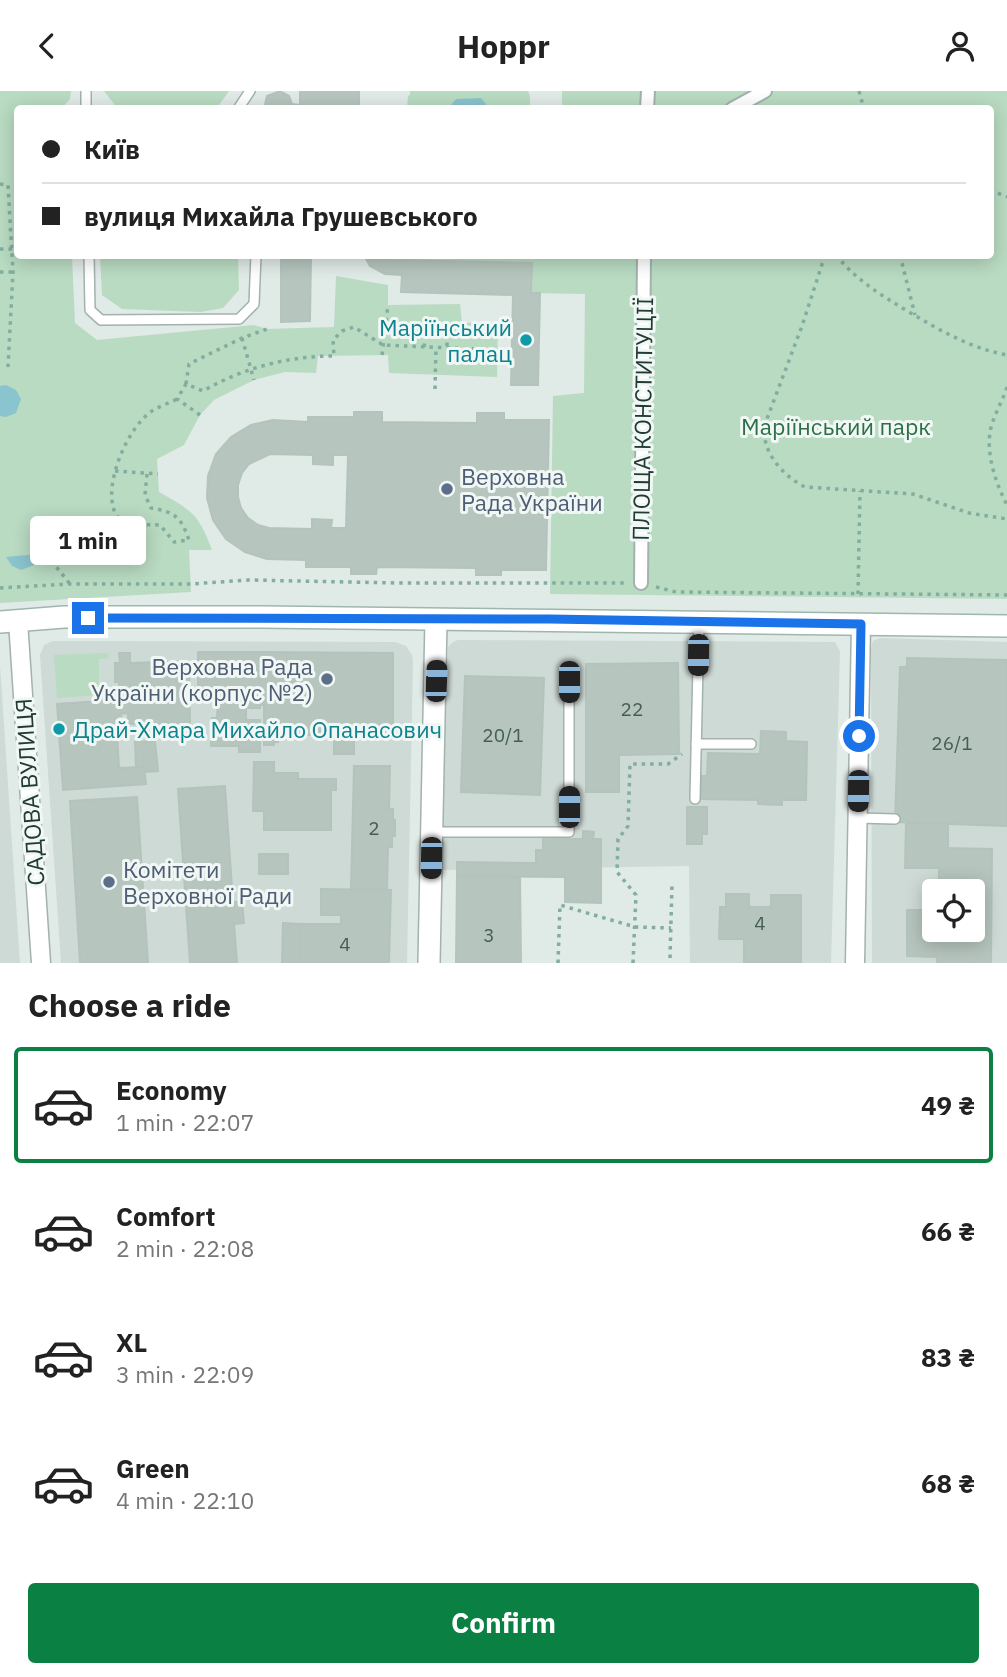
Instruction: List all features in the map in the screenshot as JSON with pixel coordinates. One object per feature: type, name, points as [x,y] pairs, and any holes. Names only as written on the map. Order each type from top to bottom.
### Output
[{"type":"main road","points":[[9,621],[64,617],[1007,626]]},
{"type":"main road","points":[[429,963],[436,620]]},
{"type":"street","points":[[739,105],[765,91]]},
{"type":"street","name":"ПЛОЩА КОНСТИТУЦІЇ","points":[[641,583],[644,259]]},
{"type":"street","name":"САДОВА ВУЛИЦЯ","points":[[9,621],[41,963]]},
{"type":"street","points":[[855,963],[861,624]]},
{"type":"lane","points":[[89,259],[90,310],[101,320],[114,320],[239,319],[254,304],[256,259]]},
{"type":"lane","points":[[695,799],[699,621]]},
{"type":"lane","points":[[432,832],[569,832],[569,682]]},
{"type":"lane","points":[[696,744],[751,744]]},
{"type":"lane","points":[[858,818],[895,819]]},
{"type":"path","points":[[0,184],[8,185],[13,250],[8,367]]},
{"type":"path","points":[[0,249],[13,250]]},
{"type":"path","points":[[824,259],[802,326],[771,405],[764,436],[775,461],[789,478],[817,489],[912,495],[969,513],[1007,519]]},
{"type":"path","points":[[840,259],[868,288],[915,316],[959,341],[1007,355]]},
{"type":"path","points":[[901,259],[915,316]]},
{"type":"path","points":[[0,272],[13,272]]},
{"type":"path","points":[[382,355],[388,305]]},
{"type":"path","points":[[186,384],[203,391],[225,378],[252,369],[297,357],[334,356],[333,340],[342,331],[354,327],[383,345],[498,350]]},
{"type":"path","points":[[147,474],[145,495],[151,508],[168,511],[183,522],[189,540],[174,543],[160,525],[123,524],[114,509],[112,485],[119,458],[132,433],[150,412],[177,399],[186,384],[189,364],[242,338],[267,330]]},
{"type":"path","points":[[424,347],[426,336],[435,330],[447,335],[447,348]]},
{"type":"path","points":[[242,338],[254,380]]},
{"type":"path","points":[[435,389],[436,347]]},
{"type":"path","points":[[1007,387],[991,425],[989,441],[994,474],[1007,505]]},
{"type":"path","points":[[177,399],[200,415]]},
{"type":"path","points":[[116,471],[158,474]]},
{"type":"path","points":[[858,594],[860,491]]},
{"type":"path","points":[[46,554],[70,584]]},
{"type":"path","points":[[0,588],[70,584],[191,585],[248,580],[468,586],[641,583],[676,592],[1007,596]]},
{"type":"path","points":[[633,963],[636,895],[617,872],[618,839],[628,826],[630,764],[668,764],[696,744]]},
{"type":"path","points":[[670,958],[672,884]]},
{"type":"path","points":[[558,963],[560,905],[635,927],[671,927]]},
{"type":"shaded area","points":[[880,638],[1007,642],[1007,963],[872,963],[873,641]]},
{"type":"shaded area","points":[[458,640],[835,642],[840,651],[831,963],[690,963],[689,866],[438,870],[448,647]]},
{"type":"shaded area","points":[[53,641],[395,642],[406,646],[413,661],[407,963],[61,963],[40,655],[44,645]]},
{"type":"shaded area","points":[[0,666],[20,963],[0,963]]},
{"type":"green space","points":[[0,91],[71,91],[70,99],[65,105],[14,105],[14,259],[72,259],[75,323],[97,340],[254,325],[267,329],[334,327],[336,276],[388,285],[388,305],[460,304],[462,323],[498,322],[497,377],[389,373],[388,355],[318,356],[316,373],[285,372],[254,380],[214,400],[200,415],[184,445],[157,459],[159,492],[193,514],[203,528],[212,550],[189,550],[191,592],[0,603]]},
{"type":"green space","points":[[104,91],[229,91],[219,105],[115,105]]},
{"type":"green space","points":[[410,91],[528,91],[530,105],[407,105]]},
{"type":"green space","name":"Маріїнський парк","points":[[562,91],[1007,91],[1007,599],[550,594],[553,396],[584,393],[585,294],[531,293],[532,263],[389,259],[994,259],[994,105],[562,104]]},
{"type":"green space","points":[[100,259],[238,259],[239,290],[223,308],[201,312],[122,309],[102,295]]},
{"type":"green space","points":[[108,653],[109,658],[99,659],[99,695],[57,698],[54,655]]},
{"type":"water","points":[[481,98],[486,105],[451,105],[456,99]]},
{"type":"water","points":[[6,385],[16,390],[21,399],[16,413],[6,417],[0,416],[0,386]]},
{"type":"water","points":[[38,554],[34,565],[21,570],[12,566],[6,557]]},
{"type":"building","points":[[280,91],[289,96],[292,104],[300,105],[265,105],[267,96]]},
{"type":"building","points":[[300,91],[359,91],[359,105],[300,105]]},
{"type":"building","points":[[281,259],[311,259],[310,321],[281,322]]},
{"type":"building","name":"Маріїнський палац","points":[[366,259],[532,263],[531,293],[540,293],[538,385],[511,385],[513,295],[401,292],[402,275],[385,274],[370,266]]},
{"type":"building","name":"Верховна Рада України","points":[[354,412],[382,412],[382,422],[477,423],[477,413],[504,413],[504,420],[549,420],[546,570],[501,570],[501,575],[476,575],[476,568],[377,567],[376,574],[351,574],[351,567],[306,567],[306,560],[267,559],[245,552],[226,539],[213,520],[207,498],[208,476],[216,454],[231,437],[251,425],[273,420],[308,422],[308,417],[354,417]],"holes":[[[270,454],[313,455],[313,464],[333,465],[333,455],[348,455],[346,528],[331,528],[332,520],[312,519],[312,529],[269,528],[248,518],[241,508],[238,485],[249,464]]]},
{"type":"building","points":[[198,652],[260,652],[260,708],[246,708],[246,720],[260,720],[260,752],[239,752],[239,746],[211,746],[212,718],[217,718],[218,702],[198,702]]},
{"type":"building","name":"Верховна Рада України (корпус №2)","points":[[260,652],[393,653],[393,735],[354,735],[354,754],[334,754],[334,735],[277,735],[278,742],[264,745],[264,705],[260,705]]},
{"type":"building","points":[[119,653],[130,653],[130,663],[189,661],[190,723],[128,724],[128,713],[120,714],[121,716],[116,717],[119,768],[144,767],[146,784],[63,790],[57,704],[115,700],[115,703],[120,703],[119,682],[115,682],[115,663],[120,663]]},
{"type":"building","points":[[907,658],[1007,660],[1007,826],[895,822],[900,667],[907,667]]},
{"type":"building","points":[[678,663],[679,754],[619,755],[619,792],[586,792],[586,664]]},
{"type":"building","points":[[465,676],[544,678],[540,795],[461,792]]},
{"type":"building","points":[[761,731],[786,732],[786,741],[807,742],[806,800],[782,800],[782,805],[758,804],[758,800],[701,799],[701,776],[707,776],[708,753],[760,754]]},
{"type":"building","points":[[155,741],[158,771],[145,772],[144,767],[136,767],[135,742]]},
{"type":"building","points":[[254,762],[274,762],[274,773],[298,773],[298,779],[336,779],[336,790],[331,790],[331,830],[264,830],[264,811],[253,811]]},
{"type":"building","points":[[354,766],[390,766],[389,809],[393,809],[395,836],[392,836],[392,847],[388,847],[387,890],[351,889]]},
{"type":"building","points":[[225,786],[233,902],[242,902],[244,923],[234,924],[237,963],[190,963],[178,789]]},
{"type":"building","name":"Комітети Верховної Ради","points":[[137,797],[148,963],[80,963],[70,801]]},
{"type":"building","points":[[687,807],[707,807],[707,834],[702,834],[702,844],[687,844]]},
{"type":"building","points":[[906,823],[948,823],[948,848],[992,849],[991,963],[937,963],[937,957],[907,956],[907,910],[922,910],[922,942],[985,942],[985,879],[939,879],[939,868],[905,868]]},
{"type":"building","points":[[583,831],[594,832],[593,839],[601,839],[601,903],[565,902],[565,877],[457,876],[457,862],[536,863],[536,850],[543,850],[543,834],[561,834],[560,839],[583,839]]},
{"type":"building","points":[[259,854],[288,854],[288,874],[259,874]]},
{"type":"building","points":[[457,876],[520,877],[521,963],[456,963]]},
{"type":"building","points":[[321,889],[391,890],[389,963],[300,963],[300,924],[341,924],[341,915],[321,915]]},
{"type":"building","points":[[726,894],[749,894],[749,907],[771,907],[771,895],[801,895],[801,963],[744,963],[744,939],[719,939],[720,907],[726,907]]},
{"type":"building","points":[[283,923],[300,924],[300,963],[282,963]]},
{"type":"place","name":"Маріїнський палац","points":[[526,340]]},
{"type":"place","name":"Верховна Рада України","points":[[447,489]]},
{"type":"place","name":"Верховна Рада України (корпус №2)","points":[[327,679]]},
{"type":"place","name":"Драй-Хмара Михайло Опанасович","points":[[59,729]]},
{"type":"place","name":"Комітети Верховної Ради","points":[[109,882]]},
{"type":"route","points":[[88,618],[549,619],[861,624],[859,736]]}]
